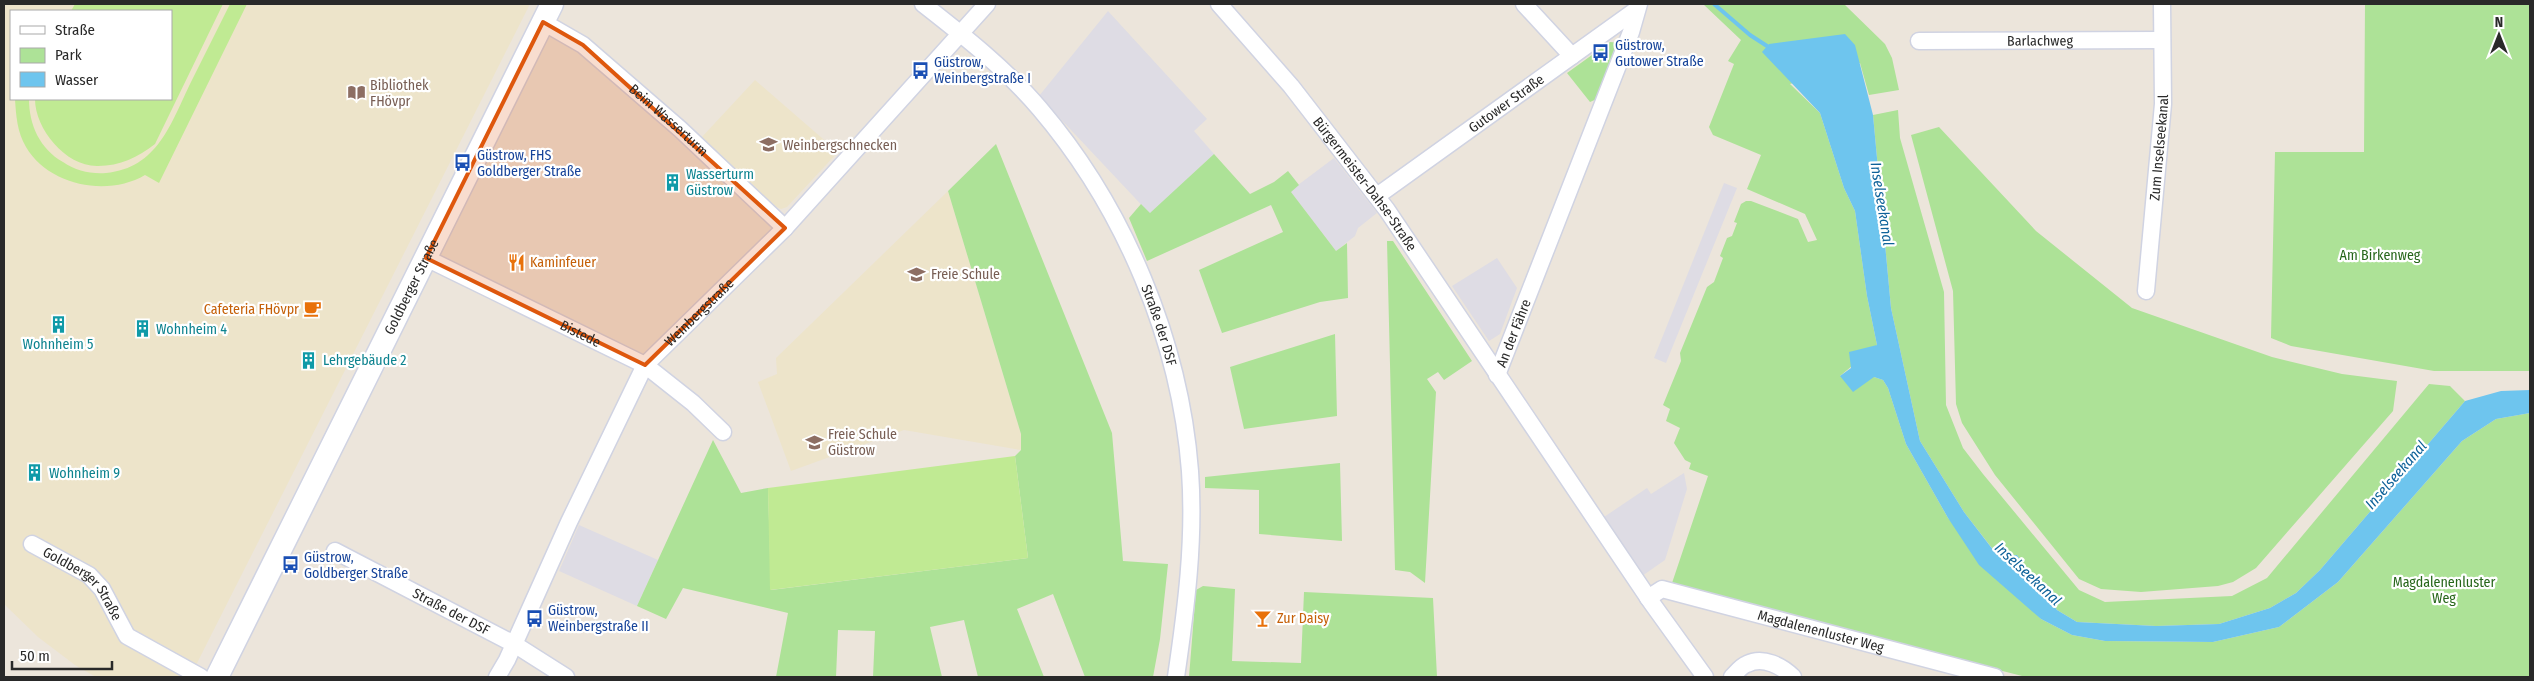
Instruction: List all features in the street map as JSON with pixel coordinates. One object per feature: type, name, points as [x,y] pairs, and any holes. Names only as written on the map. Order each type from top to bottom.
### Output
[{"type":"main road","name":"Goldberger Straße","points":[[216,677],[548,13]]},
{"type":"street","name":"Straße der DSF","points":[[924,4],[962,35],[1039,108],[1082,164],[1123,236],[1156,313],[1183,415],[1190,473],[1190,543],[1184,624],[1176,677]]},
{"type":"street","name":"Weinbergstraße","points":[[497,677],[645,365],[785,228],[962,35],[988,4]]},
{"type":"street","name":"Bürgermeister-Dahse-Straße","points":[[1219,4],[1292,86],[1377,196],[1497,375]]},
{"type":"street","points":[[1524,4],[1572,56]]},
{"type":"street","name":"Zum Inselseekanal","points":[[2146,291],[2163,104],[2162,4]]},
{"type":"street","name":"Gutower Straße","points":[[1377,196],[1638,7]]},
{"type":"street","name":"An der Fähre","points":[[1638,7],[1631,32],[1497,375],[1648,598],[1705,677]]},
{"type":"street","name":"Beim Wasserturm","points":[[548,13],[680,130],[785,228]]},
{"type":"street","name":"Barlachweg","points":[[1919,41],[2162,40]]},
{"type":"street","name":"Bistede","points":[[426,258],[645,365],[694,403],[723,432]]},
{"type":"street","name":"Goldberger Straße","points":[[32,544],[89,575],[102,589],[128,636],[201,677]]},
{"type":"street","name":"Straße der DSF","points":[[335,551],[514,644],[566,677]]},
{"type":"street","name":"Magdalenenluster Weg","points":[[1648,598],[1662,589],[1995,677]]},
{"type":"street","points":[[1732,677],[1747,664],[1768,661],[1786,670],[1793,677]]},
{"type":"highlighted area","points":[[543,22],[583,45],[785,228],[645,365],[426,258]]},
{"type":"shaded area","points":[[4,4],[530,4],[190,677],[96,677],[75,665],[38,637],[4,604]]},
{"type":"shaded area","points":[[1108,11],[1207,119],[1194,131],[1214,154],[1150,214],[1039,96]]},
{"type":"shaded area","name":"Weinbergschnecken","points":[[755,80],[838,152],[787,207],[781,209],[774,206],[701,138]]},
{"type":"shaded area","points":[[1334,158],[1377,213],[1358,228],[1355,236],[1336,251],[1290,191]]},
{"type":"shaded area","points":[[1724,183],[1737,188],[1666,363],[1654,358]]},
{"type":"shaded area","name":"Freie Schule","points":[[948,191],[1021,434],[1021,450],[904,430],[791,471],[758,382],[777,374],[776,358]]},
{"type":"shaded area","points":[[1497,258],[1517,288],[1500,334],[1489,341],[1452,286]]},
{"type":"shaded area","points":[[1684,473],[1687,489],[1665,560],[1642,576],[1604,517],[1647,488],[1651,494]]},
{"type":"shaded area","points":[[579,525],[658,560],[637,606],[559,571]]},
{"type":"green space","points":[[75,4],[223,4],[155,144],[135,157],[106,166],[86,165],[75,160],[64,153],[46,134],[36,111],[35,100],[172,100],[172,10],[72,10]]},
{"type":"green space","points":[[230,4],[247,4],[159,183],[145,175],[130,182],[97,186],[80,184],[64,179],[49,171],[36,160],[26,147],[19,129],[15,100],[29,100],[31,118],[37,135],[55,157],[73,168],[94,173],[106,173],[124,169],[150,153],[160,141],[177,113]]},
{"type":"green space","points":[[1703,4],[1844,4],[1885,44],[1892,58],[1899,90],[1869,95],[1860,63],[1790,84],[1820,113],[1844,188],[1855,211],[1867,296],[1877,345],[1840,376],[1874,377],[1883,380],[1888,388],[1906,444],[1948,518],[2041,619],[2072,635],[2105,641],[2213,642],[2279,627],[2338,582],[2462,441],[2496,419],[2530,413],[2530,677],[2026,677],[1671,586],[1708,476],[1689,469],[1691,463],[1685,460],[1674,443],[1680,428],[1666,421],[1670,409],[1663,405],[1681,361],[1680,353],[1707,287],[1714,282],[1723,258],[1720,256],[1727,238],[1732,236],[1737,223],[1734,222],[1741,204],[1751,201],[1798,219],[1808,242],[1817,240],[1805,214],[1747,189],[1761,155],[1713,135],[1709,127],[1734,64],[1728,61],[1741,40]]},
{"type":"green space","name":"Am Birkenweg","points":[[2365,4],[2530,4],[2530,371],[2434,371],[2291,346],[2271,338],[2275,152],[2364,152]]},
{"type":"green space","points":[[1610,42],[1621,43],[1599,98],[1590,102],[1567,73]]},
{"type":"green space","points":[[1898,110],[1900,138],[1944,292],[1946,405],[1963,448],[2079,590],[2105,602],[2232,596],[2267,578],[2429,384],[2450,386],[2465,401],[2320,570],[2296,593],[2270,608],[2219,624],[2156,626],[2077,622],[2057,610],[2017,555],[1998,556],[1964,512],[1920,441],[1891,308],[1873,115]]},
{"type":"green space","points":[[1939,127],[2036,231],[2132,308],[2272,357],[2342,374],[2397,381],[2393,411],[2256,568],[2233,582],[2218,586],[2141,592],[2101,589],[2079,579],[1995,475],[1962,423],[1956,404],[1953,291],[1911,135]]},
{"type":"green space","points":[[996,144],[1112,433],[1123,561],[1168,564],[1160,639],[1153,677],[1085,677],[1053,594],[1017,609],[1044,677],[978,677],[964,620],[930,627],[942,677],[873,677],[875,631],[838,630],[836,677],[776,677],[788,613],[683,588],[666,619],[637,606],[713,440],[741,493],[768,488],[771,590],[1028,558],[1015,456],[1021,450],[1021,434],[948,191]]},
{"type":"green space","points":[[1214,154],[1250,194],[1274,182],[1288,171],[1299,185],[1291,192],[1336,251],[1347,243],[1348,298],[1320,302],[1222,333],[1199,270],[1283,232],[1271,205],[1147,261],[1129,218],[1141,204],[1150,213]]},
{"type":"green space","points":[[1387,241],[1393,241],[1472,361],[1444,380],[1438,372],[1427,379],[1436,392],[1425,583],[1410,572],[1395,570]]},
{"type":"green space","points":[[1335,334],[1337,416],[1244,429],[1230,367]]},
{"type":"green space","points":[[1015,456],[1028,558],[770,590],[768,488]]},
{"type":"green space","points":[[1340,463],[1342,541],[1259,534],[1259,490],[1205,488],[1205,477]]},
{"type":"green space","points":[[1203,586],[1235,589],[1232,661],[1301,663],[1304,592],[1433,598],[1437,677],[1189,677],[1196,590]]},
{"type":"water","name":"Inselseekanal","points":[[1845,34],[1855,45],[1873,115],[1891,308],[1920,441],[1964,512],[1997,555],[2017,555],[2057,610],[2077,622],[2156,626],[2219,624],[2270,608],[2296,593],[2320,570],[2465,401],[2501,391],[2530,390],[2530,413],[2496,419],[2462,441],[2338,582],[2279,627],[2213,642],[2105,641],[2072,635],[2041,619],[1979,565],[1948,518],[1906,444],[1888,388],[1883,380],[1874,377],[1853,392],[1840,376],[1851,368],[1849,352],[1877,345],[1867,296],[1855,211],[1844,188],[1820,113],[1762,52],[1769,44]]},
{"type":"waterway","points":[[1714,4],[1750,35],[1767,46]]},
{"type":"place","name":"Güstrow, Gutower Straße","points":[[1601,53]]},
{"type":"place","name":"Güstrow, Weinbergstraße I","points":[[920,70]]},
{"type":"place","name":"Bibliothek FHövpr","points":[[356,93]]},
{"type":"place","name":"Weinbergschnecken","points":[[769,145]]},
{"type":"place","name":"Güstrow, FHS Goldberger Straße","points":[[463,163]]},
{"type":"place","name":"Wasserturm Güstrow","points":[[672,182]]},
{"type":"place","name":"Kaminfeuer","points":[[516,262]]},
{"type":"place","name":"Freie Schule","points":[[917,274]]},
{"type":"place","name":"Cafeteria FHövpr","points":[[313,309]]},
{"type":"place","name":"Wohnheim 5","points":[[58,324]]},
{"type":"place","name":"Wohnheim 4","points":[[142,329]]},
{"type":"place","name":"Lehrgebäude 2","points":[[309,360]]},
{"type":"place","name":"Freie Schule Güstrow","points":[[814,442]]},
{"type":"place","name":"Wohnheim 9","points":[[35,473]]},
{"type":"place","name":"Güstrow, Goldberger Straße","points":[[290,565]]},
{"type":"place","name":"Güstrow, Weinbergstraße II","points":[[534,618]]},
{"type":"place","name":"Zur Daisy","points":[[1263,618]]}]
